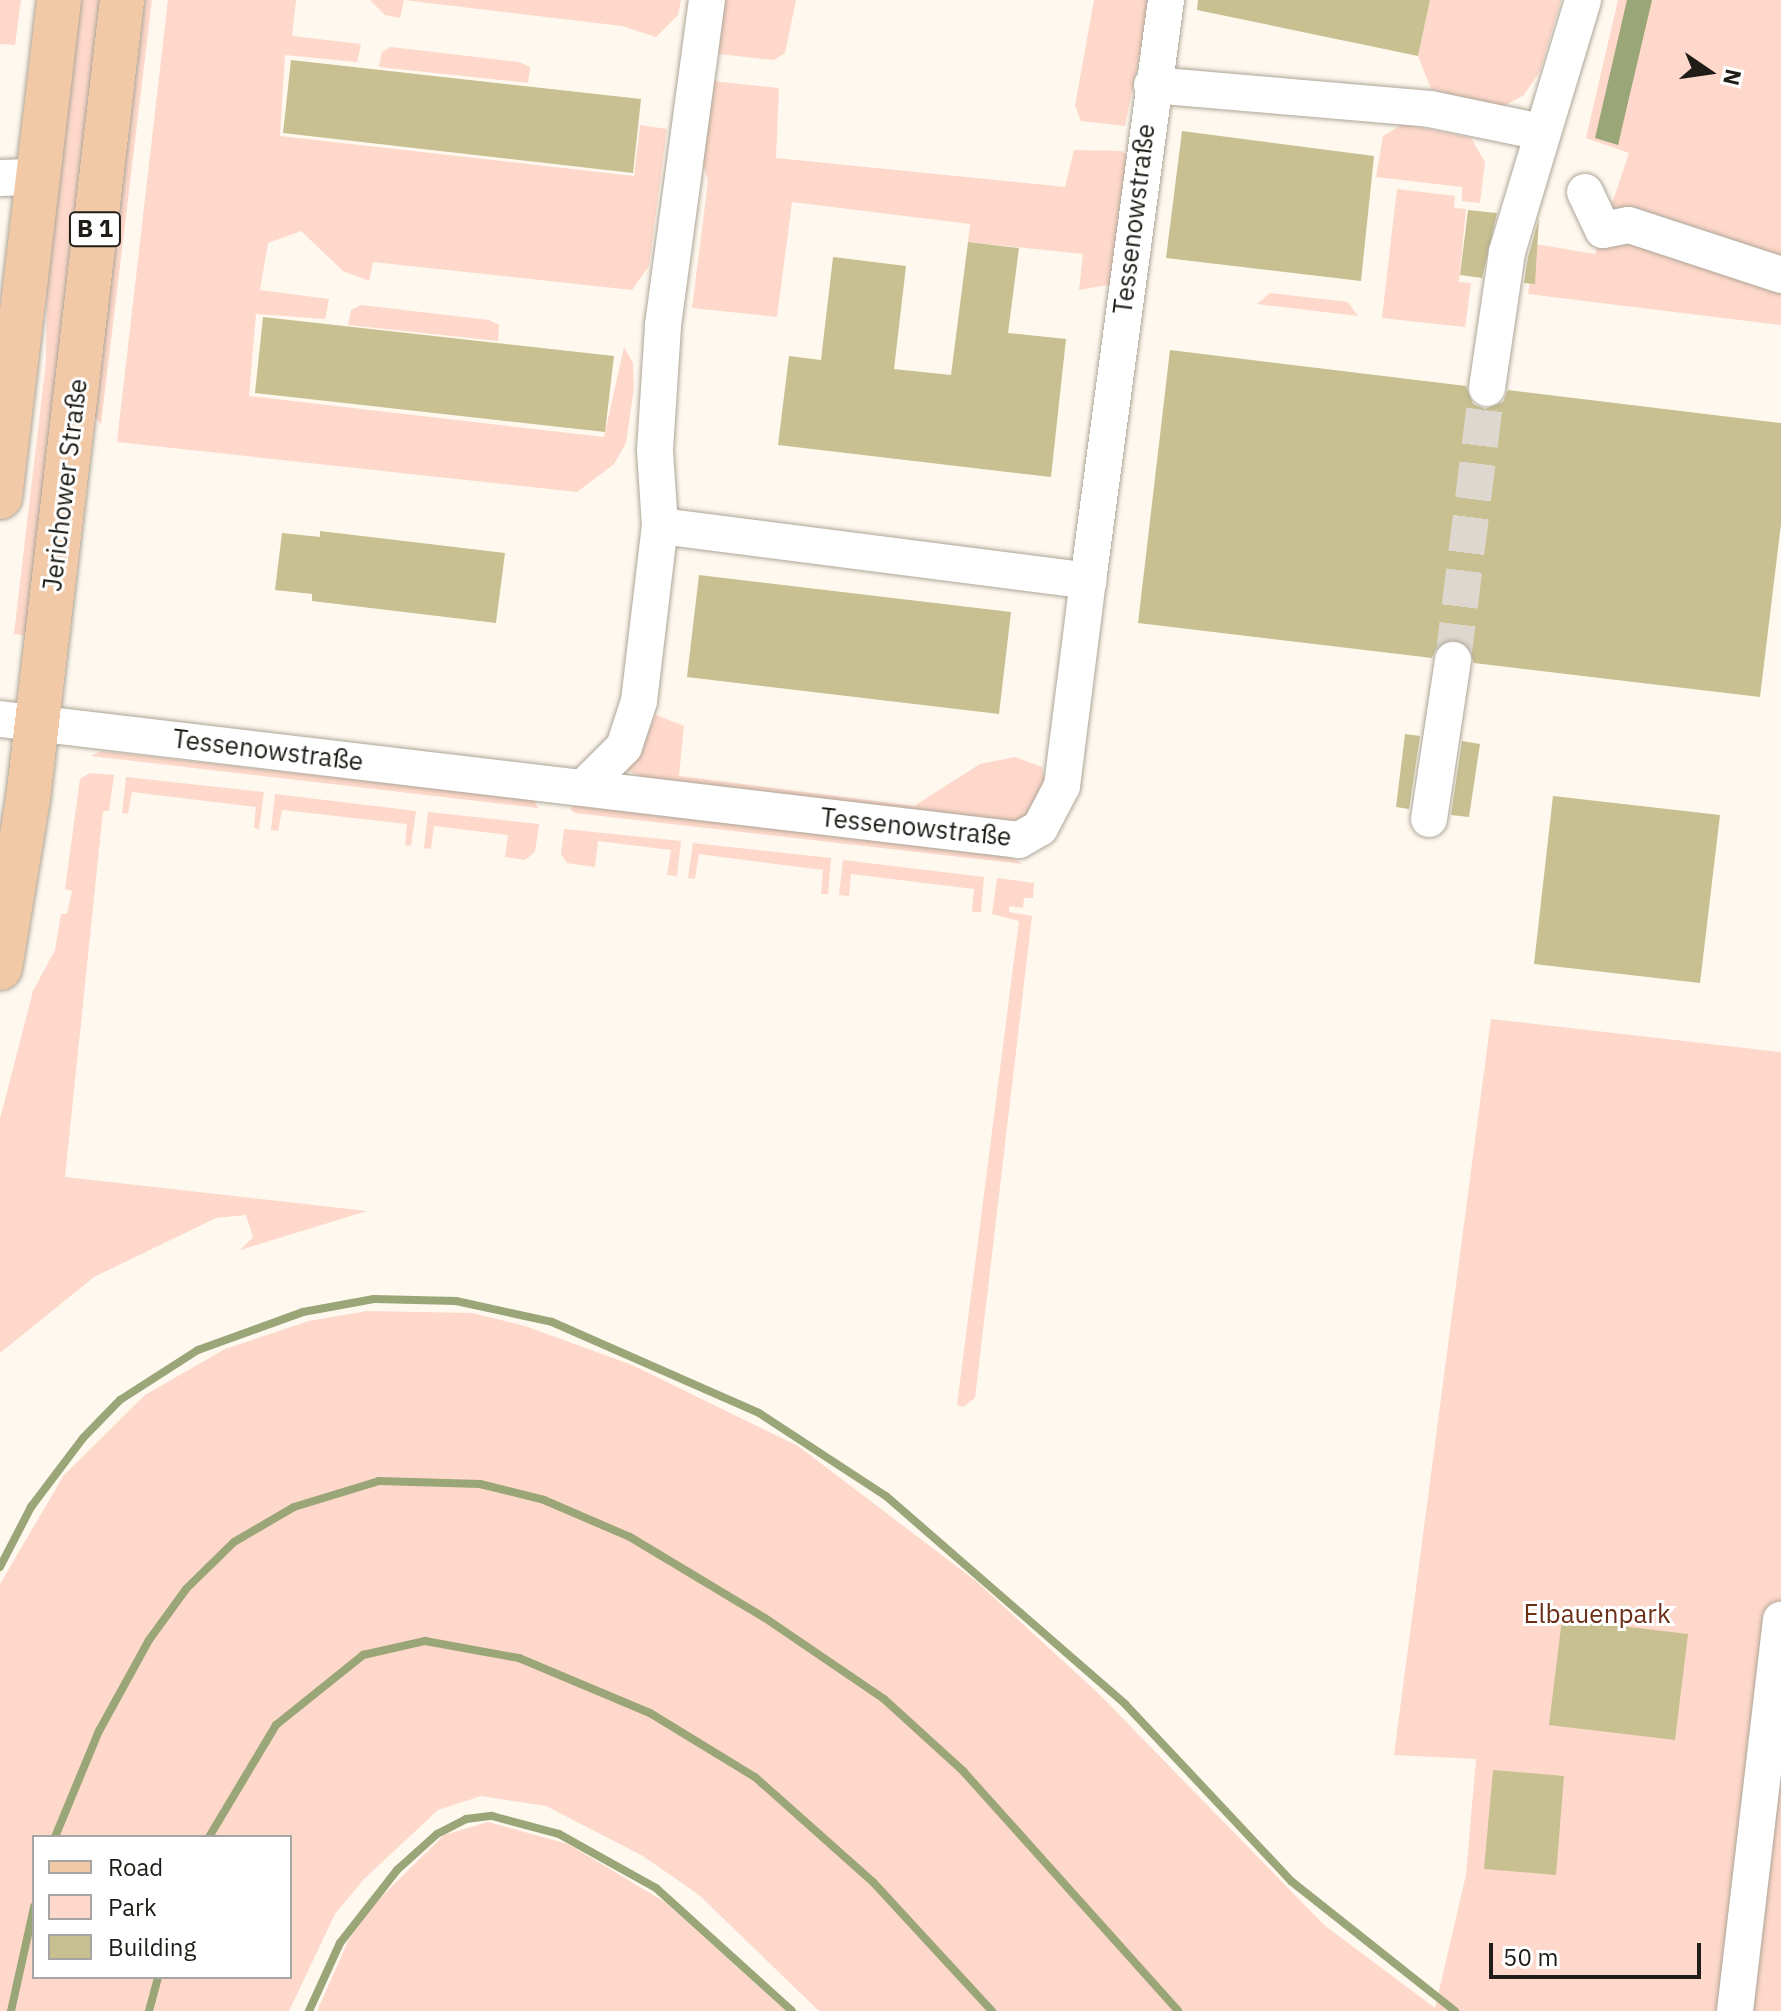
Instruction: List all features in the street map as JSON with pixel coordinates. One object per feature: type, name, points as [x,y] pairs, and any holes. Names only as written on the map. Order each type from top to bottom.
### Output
[{"type":"main road","name":"B 1","points":[[0,497],[19,178],[59,0]]},
{"type":"main road","name":"Jerichower Straße","points":[[0,968],[18,721],[122,0]]},
{"type":"street","points":[[585,786],[620,752],[634,724],[660,526],[655,450],[663,325],[707,0]]},
{"type":"street","name":"Tessenowstraße","points":[[18,721],[585,786],[991,839],[1028,837],[1047,819],[1062,786],[1152,85],[1166,0]]},
{"type":"street","points":[[1487,388],[1507,252],[1583,0]]},
{"type":"street","points":[[1152,85],[1430,109],[1541,132]]},
{"type":"street","points":[[1529,172],[1612,203],[1629,225],[1781,275]]},
{"type":"street","points":[[660,526],[1088,581]]},
{"type":"street","points":[[1429,819],[1453,660]]},
{"type":"street","points":[[1735,2011],[1781,1620]]},
{"type":"green space","points":[[0,0],[21,0],[15,45],[0,44]]},
{"type":"green space","points":[[75,0],[106,0],[31,636],[14,634],[46,361],[47,262]]},
{"type":"green space","points":[[145,0],[152,0],[101,424],[94,416]]},
{"type":"green space","points":[[168,0],[296,0],[292,36],[361,44],[357,62],[285,55],[280,136],[634,176],[640,125],[667,129],[649,266],[632,290],[373,262],[369,281],[343,271],[301,231],[268,243],[260,290],[329,299],[325,319],[256,314],[249,396],[604,437],[624,347],[633,363],[634,388],[626,443],[614,464],[577,492],[117,442]]},
{"type":"green space","points":[[370,0],[404,0],[400,18],[385,15]]},
{"type":"green space","points":[[404,0],[681,0],[678,15],[656,37],[622,26]]},
{"type":"green space","points":[[721,0],[796,0],[785,53],[774,60],[719,54]]},
{"type":"green space","points":[[1094,0],[1151,0],[1125,126],[1081,121],[1075,106]]},
{"type":"green space","points":[[1430,0],[1561,0],[1540,71],[1524,95],[1502,107],[1431,89],[1418,56]]},
{"type":"green space","points":[[1618,0],[1781,0],[1781,325],[1528,294],[1535,244],[1595,254],[1629,153],[1586,138]]},
{"type":"green space","points":[[391,47],[519,62],[530,67],[528,83],[379,67],[382,52]]},
{"type":"green space","points":[[712,81],[779,88],[776,158],[1065,187],[1074,150],[1122,151],[1127,156],[1113,284],[1079,290],[1083,254],[968,242],[970,224],[792,202],[777,317],[692,308],[708,181],[701,156]]},
{"type":"green space","points":[[1403,124],[1471,138],[1485,162],[1480,203],[1462,201],[1462,187],[1376,177],[1383,136]]},
{"type":"green space","points":[[1397,189],[1455,196],[1454,208],[1466,209],[1459,282],[1471,283],[1465,327],[1382,318]]},
{"type":"green space","points":[[1270,293],[1348,302],[1358,316],[1257,304]]},
{"type":"green space","points":[[361,305],[489,320],[499,325],[498,341],[348,325],[351,310]]},
{"type":"green space","points":[[656,715],[684,726],[679,776],[914,806],[980,764],[1015,757],[1042,767],[1047,790],[1026,816],[1011,822],[663,787],[627,770]]},
{"type":"green space","points":[[101,751],[534,800],[538,808],[91,756]]},
{"type":"green space","points":[[90,773],[114,775],[109,811],[103,811],[65,1177],[367,1211],[240,1250],[253,1237],[246,1215],[216,1218],[94,1277],[0,1353],[0,1119],[33,991],[55,950],[61,914],[67,914],[72,891],[65,889],[80,779]]},
{"type":"green space","points":[[126,777],[264,792],[259,829],[254,828],[256,807],[132,792],[128,814],[122,813]]},
{"type":"green space","points":[[275,794],[416,811],[411,846],[405,845],[407,824],[282,810],[278,831],[271,830]]},
{"type":"green space","points":[[576,804],[1009,857],[1023,864],[575,813],[570,809]]},
{"type":"green space","points":[[428,812],[539,824],[535,852],[525,860],[505,857],[508,835],[434,826],[431,849],[424,848]]},
{"type":"green space","points":[[564,829],[681,841],[677,876],[667,875],[671,850],[598,841],[595,867],[567,863],[561,854]]},
{"type":"green space","points":[[693,843],[831,858],[828,894],[821,894],[823,870],[699,854],[695,879],[688,878]]},
{"type":"green space","points":[[843,860],[984,877],[981,912],[972,912],[974,889],[851,874],[849,896],[839,895]]},
{"type":"green space","points":[[997,878],[1034,883],[1033,898],[1024,898],[1023,908],[1009,906],[1009,912],[1032,916],[975,1398],[963,1407],[957,1405],[1019,921],[992,914]]},
{"type":"green space","name":"Elbauenpark","points":[[1491,1019],[1781,1052],[1781,2011],[819,2011],[699,1895],[643,1856],[546,1806],[481,1796],[438,1810],[364,1879],[335,1914],[289,2011],[0,2011],[0,1584],[64,1475],[145,1395],[225,1349],[309,1321],[367,1311],[472,1313],[525,1326],[632,1365],[798,1446],[976,1581],[1099,1694],[1324,1925],[1435,2008],[1466,1875],[1476,1759],[1394,1755]]},
{"type":"green space","points":[[488,1822],[568,1844],[665,1902],[786,2011],[317,2011],[349,1939],[374,1904],[444,1835]]},
{"type":"shaded area","points":[[1627,0],[1652,0],[1618,145],[1595,138]]},
{"type":"building","points":[[1198,0],[1430,0],[1418,56],[1197,10]]},
{"type":"building","points":[[291,60],[641,99],[633,173],[283,133]]},
{"type":"building","points":[[1182,131],[1374,156],[1361,281],[1166,258]]},
{"type":"building","points":[[1468,210],[1497,213],[1482,278],[1460,275]]},
{"type":"building","points":[[1539,218],[1535,284],[1524,283],[1528,257]]},
{"type":"building","points":[[968,242],[1019,248],[1008,333],[1066,339],[1051,477],[778,445],[789,356],[821,360],[833,257],[906,266],[894,369],[951,375]]},
{"type":"building","points":[[263,317],[614,356],[605,432],[255,393]]},
{"type":"building","points":[[1170,350],[1466,386],[1473,404],[1485,409],[1503,402],[1508,390],[1781,423],[1781,524],[1760,697],[1474,663],[1467,644],[1455,639],[1437,646],[1432,658],[1138,623]]},
{"type":"building","points":[[320,531],[505,553],[496,623],[312,601],[312,594],[275,590],[282,533],[320,537]]},
{"type":"building","points":[[699,575],[1011,612],[999,714],[687,677]]},
{"type":"building","points":[[1405,734],[1420,736],[1409,809],[1396,807]]},
{"type":"building","points":[[1462,741],[1480,744],[1469,817],[1451,815]]},
{"type":"building","points":[[1553,796],[1720,815],[1700,983],[1534,964]]},
{"type":"building","points":[[1562,1619],[1688,1634],[1675,1740],[1549,1725]]},
{"type":"building","points":[[1493,1770],[1564,1776],[1556,1875],[1484,1869]]},
{"type":"waterway","points":[[0,1567],[31,1507],[83,1438],[120,1400],[198,1350],[303,1312],[374,1299],[456,1301],[552,1322],[759,1413],[886,1496],[1125,1704],[1291,1881],[1455,2011]]},
{"type":"waterway","points":[[56,1835],[99,1731],[149,1640],[186,1589],[234,1542],[294,1507],[379,1481],[480,1484],[544,1500],[630,1537],[765,1618],[884,1699],[963,1771],[1178,2011]]},
{"type":"waterway","points":[[210,1835],[276,1725],[363,1655],[425,1641],[519,1658],[650,1713],[755,1777],[873,1882],[992,2011]]},
{"type":"waterway","points":[[309,2011],[340,1943],[397,1870],[437,1834],[466,1819],[492,1816],[559,1834],[656,1888],[792,2011]]},
{"type":"waterway","points":[[11,2011],[32,1916]]},
{"type":"waterway","points":[[149,2011],[157,1979]]},
{"type":"tunnel","points":[[1453,660],[1487,388]]}]
